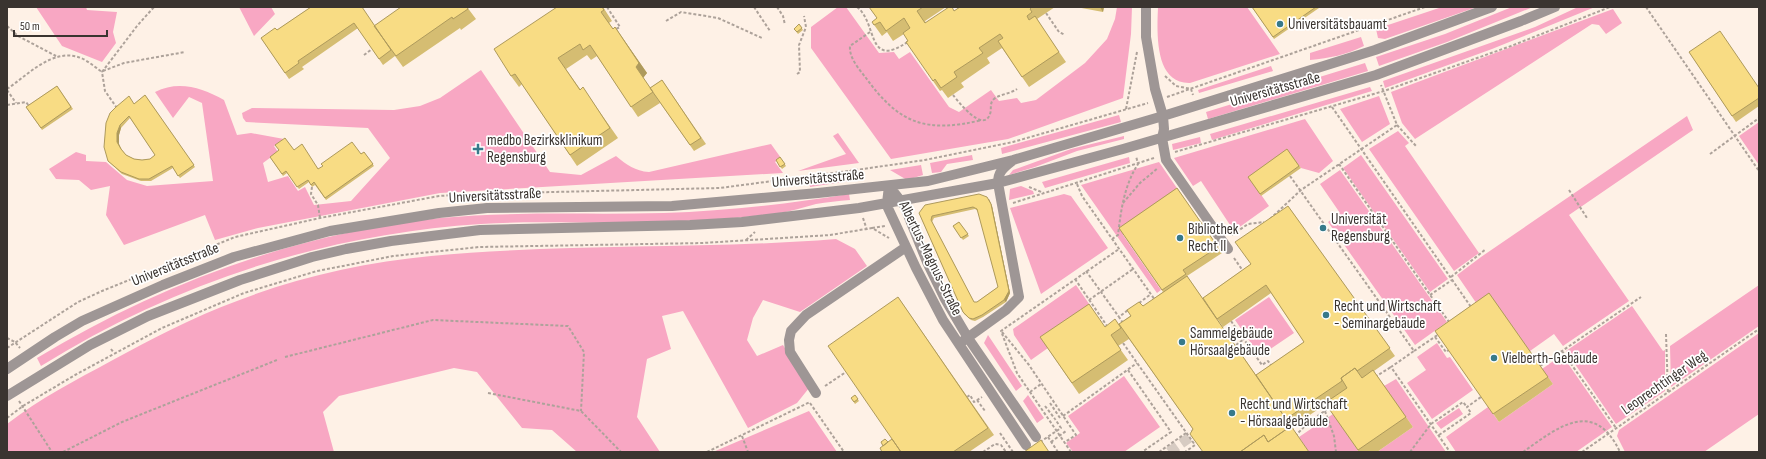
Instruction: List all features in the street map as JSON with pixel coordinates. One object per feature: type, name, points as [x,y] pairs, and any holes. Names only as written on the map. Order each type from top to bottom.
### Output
[{"type":"street","points":[[1146,7],[1146,38],[1155,89],[1163,116],[1164,129],[1162,138],[1166,158],[1225,245]]},
{"type":"street","name":"Universitätsstraße","points":[[7,369],[82,321],[163,285],[234,257],[330,231],[439,213],[487,208],[672,206],[928,181],[1013,160],[1163,116],[1375,50],[1492,7]]},
{"type":"street","name":"Universitätsstraße","points":[[9,391],[148,316],[274,268],[346,249],[438,234],[480,230],[720,224],[851,209],[998,183],[1162,138],[1376,75],[1521,22],[1555,7]]},
{"type":"street","name":"Universitätsstraße","points":[[998,183],[998,176],[1002,169],[1013,160]]},
{"type":"street","points":[[958,345],[1014,304],[1019,297],[998,183]]},
{"type":"street","name":"Albertus-Magnus-Straße","points":[[889,186],[901,200],[936,281],[968,338],[1036,441]]},
{"type":"street","name":"Albertus-Magnus-Straße","points":[[889,186],[887,203],[928,293],[958,345],[1026,445]]},
{"type":"street","points":[[816,393],[790,352],[789,340],[791,331],[806,315],[906,247]]},
{"type":"path","points":[[117,109],[105,91],[102,72],[154,7]]},
{"type":"path","points":[[605,10],[608,7],[620,27],[614,30]]},
{"type":"path","points":[[754,7],[770,31]]},
{"type":"path","points":[[777,7],[783,16],[784,25]]},
{"type":"path","points":[[857,7],[866,16],[870,32],[876,45],[890,51],[898,49],[910,41]]},
{"type":"path","points":[[1002,207],[1138,164],[1166,158],[1208,142],[1384,91],[1511,46],[1610,7]]},
{"type":"path","points":[[1646,7],[1759,171]]},
{"type":"path","points":[[666,21],[681,12],[701,14],[718,18],[762,38]]},
{"type":"path","points":[[1046,13],[1059,32],[1065,35]]},
{"type":"path","points":[[797,74],[800,72],[799,45],[806,27],[804,16]]},
{"type":"path","points":[[7,26],[18,36],[56,56],[72,56],[80,58],[102,72]]},
{"type":"path","points":[[870,32],[850,46],[850,52],[858,67],[875,91],[893,109],[911,121],[926,125],[967,124],[982,120],[987,118],[990,114],[992,101],[995,98],[1011,93],[1017,89]]},
{"type":"path","points":[[1126,109],[1136,54],[1146,38]]},
{"type":"path","points":[[364,55],[372,49]]},
{"type":"path","points":[[102,72],[124,63],[185,52]]},
{"type":"path","points":[[16,104],[7,90],[56,56]]},
{"type":"path","points":[[1162,71],[1165,78],[1176,86],[1191,89],[1196,105]]},
{"type":"path","points":[[1376,75],[1397,125],[1416,146]]},
{"type":"path","points":[[952,95],[975,119],[982,120]]},
{"type":"path","points":[[7,105],[26,102],[30,107]]},
{"type":"path","points":[[1332,107],[1473,310]]},
{"type":"path","points":[[1710,154],[1759,118]]},
{"type":"path","points":[[1258,228],[1301,190],[1397,125]]},
{"type":"path","points":[[1203,126],[1208,142]]},
{"type":"path","points":[[1122,204],[1140,183],[1166,158]]},
{"type":"path","points":[[1112,239],[1118,235],[1122,204],[1130,176],[1138,164]]},
{"type":"path","points":[[1338,164],[1451,325]]},
{"type":"path","points":[[1290,176],[1414,351]]},
{"type":"path","points":[[1077,184],[1082,196],[1155,300],[1159,297]]},
{"type":"path","points":[[312,187],[311,194],[318,205],[320,218]]},
{"type":"path","points":[[1569,190],[1587,218]]},
{"type":"path","points":[[1244,272],[1225,245],[1248,224],[1266,222]]},
{"type":"path","points":[[7,418],[23,406],[114,353],[162,328],[244,293],[317,271],[394,256],[479,247],[738,241],[830,235],[872,228],[906,247]]},
{"type":"path","points":[[1071,452],[1017,373],[1001,331],[1119,249]]},
{"type":"path","points":[[1430,295],[1452,279],[1486,249]]},
{"type":"path","points":[[1089,300],[1133,269]]},
{"type":"path","points":[[1086,271],[1123,324],[1117,328]]},
{"type":"path","points":[[1075,279],[1111,332]]},
{"type":"path","points":[[1118,317],[1151,294]]},
{"type":"path","points":[[1540,366],[1641,297]]},
{"type":"path","points":[[285,357],[433,320],[568,326],[584,352],[581,411]]},
{"type":"path","points":[[1231,321],[1262,365],[1268,361],[1272,367]]},
{"type":"path","points":[[44,323],[47,327]]},
{"type":"path","name":"Leoprechtinger Weg","points":[[1582,452],[1759,329]]},
{"type":"path","points":[[1370,380],[1440,333]]},
{"type":"path","points":[[1666,334],[1668,393]]},
{"type":"path","points":[[1435,337],[1446,352],[1449,350]]},
{"type":"path","points":[[1236,345],[1244,339]]},
{"type":"path","points":[[7,348],[15,342]]},
{"type":"path","points":[[1123,343],[1195,445],[1185,452]]},
{"type":"path","points":[[111,349],[114,353]]},
{"type":"path","points":[[1562,351],[1616,428]]},
{"type":"path","points":[[64,452],[122,422],[277,360]]},
{"type":"path","points":[[1065,442],[1076,435],[1063,416],[1137,363]]},
{"type":"path","points":[[1391,366],[1450,452]]},
{"type":"path","points":[[1128,370],[1171,432],[1142,452]]},
{"type":"path","points":[[708,452],[810,403],[816,393],[846,372]]},
{"type":"path","points":[[1030,392],[1041,384]]},
{"type":"path","points":[[9,391],[23,406],[52,452]]},
{"type":"path","points":[[488,393],[581,411],[621,452]]},
{"type":"path","points":[[967,396],[970,395],[974,402],[983,396]]},
{"type":"path","points":[[1467,407],[1481,397]]},
{"type":"path","points":[[977,400],[985,411]]},
{"type":"path","points":[[1410,452],[1431,424],[1463,402],[1471,413],[1439,435]]},
{"type":"path","points":[[810,403],[844,452]]},
{"type":"path","points":[[1050,403],[1060,418]]},
{"type":"path","points":[[1036,441],[1048,437],[1061,428],[1045,406]]},
{"type":"path","points":[[1292,438],[1308,422],[1331,407]]},
{"type":"path","points":[[1325,411],[1334,436],[1336,452]]},
{"type":"path","points":[[1523,452],[1558,427],[1572,422],[1599,426],[1609,433],[1620,452]]},
{"type":"path","points":[[1051,442],[1066,431]]},
{"type":"path","points":[[1000,433],[1013,452]]},
{"type":"path","points":[[1159,452],[1186,434]]},
{"type":"path","points":[[742,436],[748,452]]},
{"type":"path","points":[[1048,437],[1058,452]]},
{"type":"path","points":[[983,452],[995,444],[1001,445],[1006,452]]},
{"type":"shaded area","points":[[36,7],[86,7],[87,10],[117,12],[113,32],[116,43],[102,62],[62,46]]},
{"type":"shaded area","points":[[239,7],[271,7],[275,14],[254,36]]},
{"type":"shaded area","points":[[838,7],[846,7],[879,53],[894,52],[899,59],[910,52],[949,107],[959,112],[991,90],[999,101],[1017,98],[1021,103],[1036,100],[1085,63],[1107,39],[1115,19],[1117,7],[1132,7],[1131,34],[1123,98],[1008,139],[891,159],[811,48],[811,27]]},
{"type":"shaded area","points":[[1158,7],[1247,7],[1280,54],[1190,83],[1178,81],[1170,75],[1164,66],[1160,55],[1158,42]]},
{"type":"shaded area","points":[[1442,7],[1474,8],[1385,39],[1378,38],[1376,29]]},
{"type":"shaded area","points":[[1512,7],[1533,7],[1447,42],[1379,66],[1376,57],[1445,34]]},
{"type":"shaded area","points":[[1578,7],[1595,7],[1492,49],[1385,88],[1383,81],[1535,27]]},
{"type":"shaded area","points":[[1613,9],[1622,23],[1606,34],[1599,25],[1592,24],[1415,139],[1402,123],[1391,92]]},
{"type":"shaded area","points":[[1361,37],[1364,46],[1351,52],[1338,56],[1310,60],[1310,53]]},
{"type":"shaded area","points":[[1365,63],[1368,71],[1208,119],[1206,112]]},
{"type":"shaded area","points":[[1271,66],[1273,71],[1199,93],[1198,90]]},
{"type":"shaded area","points":[[481,70],[550,172],[581,175],[616,156],[631,167],[649,172],[771,144],[781,158],[775,162],[783,173],[440,193],[258,228],[215,240],[205,215],[124,245],[106,215],[110,186],[91,190],[79,180],[56,179],[49,169],[76,152],[86,155],[86,161],[106,162],[127,180],[147,186],[213,181],[202,103],[189,97],[173,118],[155,92],[173,86],[182,86],[199,89],[224,100],[237,135],[251,133],[284,139],[274,146],[278,152],[263,163],[268,182],[288,176],[298,191],[305,187],[314,205],[351,201],[390,158],[368,128],[246,122],[242,113],[252,108],[394,110],[420,106],[440,98]]},
{"type":"shaded area","points":[[1370,87],[1372,91],[1212,140],[1210,134]]},
{"type":"shaded area","points":[[1379,96],[1390,124],[1362,142],[1340,109]]},
{"type":"shaded area","points":[[1119,115],[1121,122],[1002,154],[1001,148]]},
{"type":"shaded area","points":[[1687,116],[1693,130],[1569,215],[1629,301],[1563,346],[1554,334],[1530,351],[1494,301],[1481,310],[1457,275]]},
{"type":"shaded area","points":[[1305,119],[1333,161],[1319,173],[1301,168],[1288,152],[1250,179],[1269,206],[1234,231],[1201,181],[1193,186],[1174,158]]},
{"type":"shaded area","points":[[1759,122],[1759,165],[1739,136]]},
{"type":"shaded area","points":[[1398,131],[1409,143],[1405,146],[1479,253],[1454,271],[1369,149]]},
{"type":"shaded area","points":[[838,133],[859,163],[798,171],[846,154],[833,136]]},
{"type":"shaded area","points":[[1124,136],[1124,139],[1077,151],[1009,175],[1013,170],[1071,149]]},
{"type":"shaded area","points":[[1200,137],[1201,143],[1173,150],[1172,144]]},
{"type":"shaded area","points":[[972,155],[973,160],[947,164],[941,172],[932,173],[930,163]]},
{"type":"shaded area","points":[[1361,155],[1448,279],[1430,292],[1343,168]]},
{"type":"shaded area","points":[[1129,157],[1130,163],[1045,188],[1042,182]]},
{"type":"shaded area","points":[[1159,162],[1181,194],[1123,235],[1161,290],[1157,293],[1081,185]]},
{"type":"shaded area","points":[[921,165],[923,175],[907,180],[890,170]]},
{"type":"shaded area","points":[[1340,170],[1447,322],[1415,345],[1328,222],[1340,213],[1320,184]]},
{"type":"shaded area","points":[[848,174],[849,181],[810,187],[809,180]]},
{"type":"shaded area","points":[[1021,186],[1033,191],[1034,194],[1009,200],[1010,189]]},
{"type":"shaded area","points":[[849,194],[850,200],[820,203],[784,212],[752,216],[643,223],[527,222],[481,224],[423,230],[365,239],[308,251],[252,268],[198,287],[144,310],[92,336],[41,366],[37,358],[84,331],[181,285],[282,249],[386,225],[468,216],[636,214],[710,211],[803,201]]},
{"type":"shaded area","points":[[1064,194],[1071,196],[1108,248],[1041,294],[1010,208]]},
{"type":"shaded area","points":[[836,239],[855,249],[867,266],[800,312],[763,300],[753,318],[747,340],[757,356],[783,345],[809,388],[797,403],[748,428],[683,311],[662,316],[671,349],[647,359],[637,417],[660,452],[577,452],[552,430],[522,428],[477,372],[454,368],[339,396],[323,412],[334,452],[7,452],[7,424],[58,390],[142,345],[205,314],[260,292],[308,278],[382,262],[482,252],[532,249],[735,244]]},
{"type":"shaded area","points":[[1076,285],[1096,314],[1031,360],[1014,335],[1013,329]]},
{"type":"shaded area","points":[[1759,285],[1759,326],[1671,387],[1670,346]]},
{"type":"shaded area","points":[[1269,297],[1294,333],[1260,356],[1235,320]]},
{"type":"shaded area","points":[[1632,306],[1663,351],[1665,350],[1665,391],[1616,424],[1566,351]]},
{"type":"shaded area","points":[[1759,333],[1759,414],[1704,452],[1625,452],[1617,436],[1619,430]]},
{"type":"shaded area","points":[[988,335],[1022,386],[1016,391],[984,343]]},
{"type":"shaded area","points":[[1437,343],[1447,358],[1450,357],[1473,390],[1432,419],[1407,383],[1426,370],[1417,357]]},
{"type":"shaded area","points":[[1562,355],[1612,427],[1576,452],[1456,452],[1446,437],[1488,407],[1499,422],[1553,384],[1542,369]]},
{"type":"shaded area","points":[[1124,376],[1160,427],[1124,452],[1073,452],[1066,443],[1080,433],[1068,416]]},
{"type":"shaded area","points":[[1396,379],[1446,452],[1377,452],[1413,427],[1384,386]]},
{"type":"shaded area","points":[[1028,395],[1044,418],[1037,423],[1023,401]]},
{"type":"shaded area","points":[[1459,408],[1463,414],[1441,429],[1436,423]]},
{"type":"shaded area","points":[[809,411],[837,452],[713,452]]},
{"type":"shaded area","points":[[1333,414],[1359,452],[1309,452],[1299,437]]},
{"type":"building","points":[[311,7],[362,7],[391,50],[379,59],[354,23],[298,61],[299,63],[285,73],[261,38],[275,28],[277,30]]},
{"type":"building","points":[[401,7],[467,7],[468,9],[453,19],[452,17],[396,56],[374,26]]},
{"type":"building","points":[[557,7],[602,7],[604,10],[601,12],[613,29],[615,27],[639,63],[636,67],[653,92],[631,107],[590,45],[583,50],[580,44],[558,58],[580,90],[583,87],[610,128],[570,155],[515,74],[511,76],[494,49]]},
{"type":"building","points":[[869,7],[923,7],[917,11],[925,23],[949,7],[952,7],[954,11],[960,7],[1032,7],[1030,9],[1032,12],[1027,16],[1029,20],[1035,16],[1059,52],[1022,77],[998,41],[1003,38],[1000,34],[979,48],[983,53],[954,72],[957,77],[941,88],[935,79],[933,81],[906,42],[908,41],[903,33],[910,28],[904,18],[886,31],[880,22],[874,25],[872,22],[877,18]]},
{"type":"building","name":"Universitätsbauamt","points":[[1252,7],[1316,7],[1273,37]]},
{"type":"building","points":[[799,24],[802,28],[797,32],[794,29]]},
{"type":"building","points":[[1720,31],[1759,88],[1759,98],[1732,116],[1689,52]]},
{"type":"building","points":[[662,80],[701,138],[690,145],[650,88]]},
{"type":"building","points":[[57,86],[71,107],[41,128],[26,107]]},
{"type":"building","points":[[145,95],[194,165],[178,176],[172,166],[149,179],[139,179],[121,172],[108,161],[104,147],[106,123],[110,113],[129,96],[134,104]],"holes":[[[129,116],[155,155],[150,159],[134,159],[126,155],[121,149],[117,142],[117,133],[120,125]]]},
{"type":"building","points":[[285,138],[294,150],[302,144],[318,169],[323,166],[321,164],[352,142],[361,154],[364,152],[373,164],[325,198],[314,182],[311,185],[308,180],[297,187],[286,171],[282,174],[270,157],[279,150],[275,145]]},
{"type":"building","points":[[1287,149],[1299,166],[1260,194],[1248,177]]},
{"type":"building","points":[[780,157],[785,164],[780,167],[776,160]]},
{"type":"building","points":[[1177,188],[1218,247],[1183,270],[1186,274],[1162,290],[1119,228]]},
{"type":"building","points":[[979,194],[987,197],[991,204],[1009,291],[1004,300],[982,315],[973,319],[969,318],[963,312],[919,213],[925,205]],"holes":[[[973,207],[977,209],[998,287],[977,302],[974,302],[931,220],[932,216]]]},
{"type":"building","name":"Recht und Wirtschaft - Seminargebäude","points":[[1288,206],[1390,348],[1357,371],[1355,368],[1341,378],[1342,381],[1286,419],[1256,375],[1304,342],[1266,285],[1217,319],[1203,298],[1251,264],[1235,242]]},
{"type":"building","points":[[959,222],[968,234],[961,238],[953,226]]},
{"type":"building","points":[[1187,276],[1291,426],[1268,442],[1264,435],[1240,452],[1203,452],[1190,434],[1193,429],[1119,324],[1131,316],[1127,310],[1139,302],[1143,306]]},
{"type":"building","name":"Vielberth-Gebäude","points":[[1489,293],[1548,377],[1493,414],[1435,331]]},
{"type":"building","points":[[898,297],[988,428],[953,452],[901,452],[828,346]]},
{"type":"building","points":[[1089,304],[1105,327],[1115,319],[1121,328],[1111,335],[1121,350],[1072,383],[1040,337]]},
{"type":"building","points":[[1355,368],[1362,378],[1373,370],[1406,417],[1358,450],[1325,403],[1347,388],[1341,378]]},
{"type":"building","points":[[855,395],[858,399],[854,402],[851,398]]},
{"type":"building","points":[[1291,426],[1309,452],[1240,452],[1264,435],[1268,442]]},
{"type":"building","points":[[885,439],[888,442],[883,446],[881,442]]},
{"type":"building","points":[[892,439],[901,452],[882,452],[880,448]]},
{"type":"building","points":[[1041,440],[1049,452],[1024,452]]},
{"type":"tunnel","points":[[1169,452],[1203,428]]},
{"type":"place","name":"Universitätsbauamt","points":[[1280,24]]},
{"type":"place","name":"medbo Bezirksklinikum Regensburg","points":[[478,149]]},
{"type":"place","name":"Universität Regensburg","points":[[1323,228]]},
{"type":"place","name":"Bibliothek Recht II","points":[[1180,238]]},
{"type":"place","name":"Recht und Wirtschaft - Seminargebäude","points":[[1326,315]]},
{"type":"place","name":"Sammelgebäude Hörsaalgebäude","points":[[1182,342]]},
{"type":"place","name":"Vielberth-Gebäude","points":[[1494,358]]},
{"type":"place","name":"Recht und Wirtschaft - Hörsaalgebäude","points":[[1232,413]]}]
